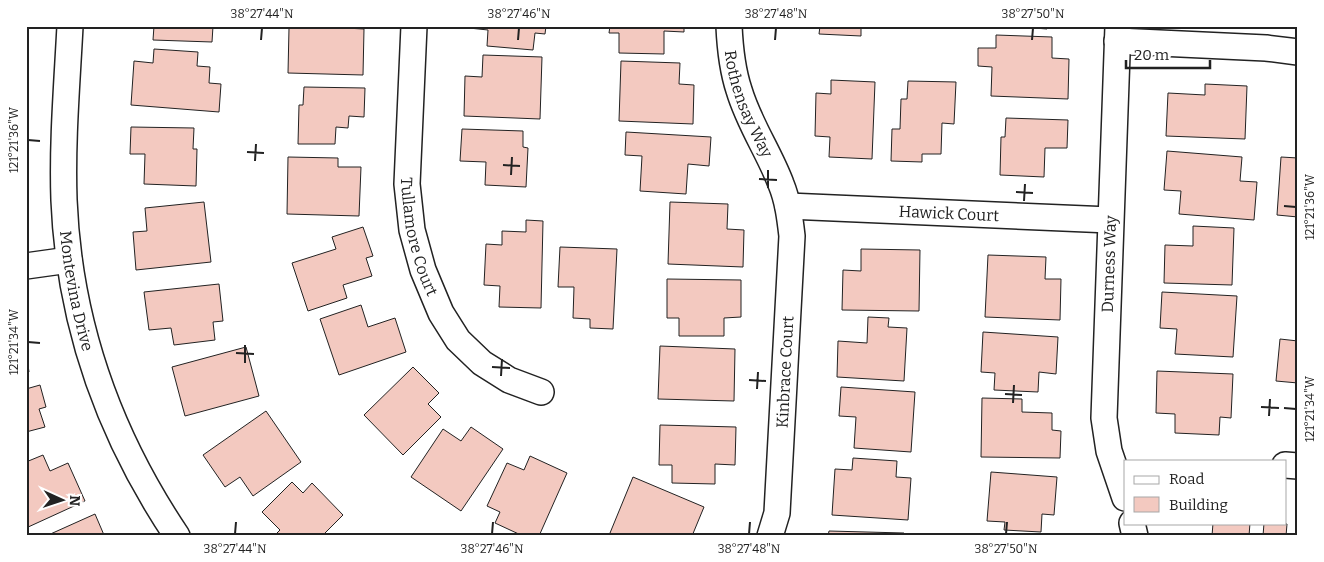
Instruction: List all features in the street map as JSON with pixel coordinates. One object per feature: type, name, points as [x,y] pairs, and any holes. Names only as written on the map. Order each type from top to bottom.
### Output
[{"type":"street","name":"Montevina Drive","points":[[70,26],[64,200],[69,260],[79,312],[97,377],[121,439],[152,499],[177,536]]},
{"type":"street","name":"Tullamore Court","points":[[414,26],[407,184],[412,230],[423,270],[441,313],[458,340],[482,364],[509,380],[541,392]]},
{"type":"street","name":"Rothensay Way","points":[[729,26],[731,55],[739,90],[754,130],[781,184],[788,206]]},
{"type":"street","points":[[1118,34],[1298,52]]},
{"type":"street","name":"Durness Way","points":[[1118,34],[1104,418],[1109,451],[1124,495]]},
{"type":"street","name":"Hawick Court","points":[[788,206],[1110,220]]},
{"type":"street","name":"Kinbrace Court","points":[[770,536],[778,503],[792,236],[788,206]]},
{"type":"street","points":[[26,266],[69,260]]},
{"type":"building","points":[[154,26],[213,26],[212,42],[153,40]]},
{"type":"building","points":[[304,26],[345,26],[345,28],[364,29],[363,75],[288,73],[289,28],[304,28]]},
{"type":"building","points":[[469,26],[546,26],[545,34],[535,33],[533,50],[487,46],[488,30],[469,28]]},
{"type":"building","points":[[610,26],[684,26],[684,32],[664,31],[664,54],[619,53],[619,33],[609,33]]},
{"type":"building","points":[[820,26],[861,26],[861,36],[819,34]]},
{"type":"building","points":[[1010,26],[1047,26],[1047,29]]},
{"type":"building","points":[[996,35],[1052,37],[1052,58],[1069,59],[1068,99],[991,96],[992,67],[978,66],[978,48],[996,48]]},
{"type":"building","points":[[154,49],[198,52],[197,66],[210,67],[209,83],[221,84],[219,112],[131,105],[134,61],[153,63]]},
{"type":"building","points":[[483,55],[542,57],[540,119],[464,116],[465,76],[482,77]]},
{"type":"building","points":[[621,61],[680,63],[679,84],[694,85],[693,124],[619,121]]},
{"type":"building","points":[[831,80],[875,82],[872,159],[829,157],[830,137],[815,136],[816,93],[831,94]]},
{"type":"building","points":[[908,81],[956,82],[954,124],[942,123],[941,154],[922,154],[922,162],[891,161],[892,129],[900,129],[901,99],[907,99]]},
{"type":"building","points":[[1205,84],[1247,86],[1245,139],[1166,136],[1168,93],[1205,95]]},
{"type":"building","points":[[304,87],[365,88],[364,117],[349,116],[348,128],[336,127],[335,144],[298,144],[299,105],[303,105]]},
{"type":"building","points":[[1006,118],[1068,120],[1067,148],[1045,148],[1044,177],[1000,175],[1001,137],[1005,137]]},
{"type":"building","points":[[131,127],[194,128],[193,149],[197,149],[196,186],[144,184],[145,154],[130,154]]},
{"type":"building","points":[[462,129],[523,131],[523,147],[528,148],[526,187],[485,185],[486,162],[460,161]]},
{"type":"building","points":[[626,132],[711,137],[709,166],[688,164],[686,194],[640,191],[642,156],[625,155]]},
{"type":"building","points":[[1167,151],[1242,157],[1240,181],[1257,182],[1254,220],[1179,214],[1181,191],[1164,190]]},
{"type":"building","points":[[288,157],[338,158],[338,167],[361,167],[359,216],[287,214]]},
{"type":"building","points":[[1281,157],[1298,158],[1298,217],[1277,215]]},
{"type":"building","points":[[204,202],[211,262],[136,270],[133,232],[147,231],[145,208]]},
{"type":"building","points":[[670,202],[728,204],[727,229],[744,230],[743,267],[668,264]]},
{"type":"building","points":[[526,220],[543,221],[541,308],[499,307],[500,286],[484,285],[486,244],[502,245],[502,231],[526,232]]},
{"type":"building","points":[[1193,226],[1234,228],[1232,285],[1164,283],[1165,245],[1193,246]]},
{"type":"building","points":[[363,227],[373,256],[366,258],[372,276],[343,285],[347,298],[308,311],[292,263],[336,249],[332,237]]},
{"type":"building","points":[[560,247],[617,249],[613,329],[590,328],[590,319],[573,318],[574,287],[558,287]]},
{"type":"building","points":[[861,249],[920,250],[919,311],[842,310],[843,270],[861,271]]},
{"type":"building","points":[[988,255],[1046,257],[1045,279],[1061,279],[1060,320],[985,317]]},
{"type":"building","points":[[667,279],[741,280],[741,317],[724,318],[724,336],[679,336],[679,318],[667,318]]},
{"type":"building","points":[[219,284],[223,321],[213,322],[215,340],[174,345],[171,328],[149,330],[144,292]]},
{"type":"building","points":[[1162,292],[1237,296],[1233,357],[1175,354],[1177,329],[1160,328]]},
{"type":"building","points":[[361,305],[368,327],[395,318],[406,352],[339,375],[320,319]]},
{"type":"building","points":[[868,317],[889,318],[888,327],[907,328],[904,381],[837,377],[838,341],[867,343]]},
{"type":"building","points":[[983,332],[1058,337],[1056,374],[1039,372],[1038,392],[994,390],[995,373],[981,372]]},
{"type":"building","points":[[1280,339],[1298,341],[1298,383],[1276,381]]},
{"type":"building","points":[[660,346],[735,349],[734,401],[658,399]]},
{"type":"building","points":[[246,347],[259,396],[185,416],[172,367]]},
{"type":"building","points":[[26,352],[29,372],[26,373]]},
{"type":"building","points":[[413,367],[439,393],[428,404],[441,417],[403,455],[364,415]]},
{"type":"building","points":[[1157,371],[1233,374],[1231,418],[1220,417],[1219,435],[1175,433],[1175,414],[1156,413]]},
{"type":"building","points":[[40,385],[46,407],[39,409],[45,427],[26,432],[26,389]]},
{"type":"building","points":[[841,387],[915,392],[911,452],[854,448],[856,417],[839,416]]},
{"type":"building","points":[[982,398],[1022,399],[1022,412],[1052,413],[1052,430],[1061,431],[1060,458],[981,457]]},
{"type":"building","points":[[266,411],[301,462],[253,496],[240,477],[225,487],[203,455]]},
{"type":"building","points":[[660,425],[736,427],[735,465],[715,464],[715,484],[672,483],[672,465],[659,465]]},
{"type":"building","points":[[471,427],[503,449],[461,511],[411,477],[443,429],[461,441]]},
{"type":"building","points":[[43,455],[50,471],[68,463],[85,501],[26,528],[26,462]]},
{"type":"building","points":[[530,456],[567,473],[539,536],[523,536],[495,523],[500,512],[487,506],[507,463],[524,470]]},
{"type":"building","points":[[853,458],[897,461],[896,477],[911,478],[908,520],[832,515],[835,469],[852,470]]},
{"type":"building","points":[[991,472],[1057,477],[1054,515],[1042,514],[1041,532],[1004,530],[1005,522],[987,521]]},
{"type":"building","points":[[633,477],[704,507],[692,536],[616,536],[610,533]]},
{"type":"building","points":[[292,482],[303,493],[312,483],[343,515],[322,536],[274,536],[280,530],[262,512]]},
{"type":"building","points":[[95,514],[103,536],[46,536]]},
{"type":"building","points":[[1213,524],[1250,524],[1249,536],[1212,536]]},
{"type":"building","points":[[1264,524],[1287,524],[1286,536],[1263,536]]},
{"type":"building","points":[[829,531],[904,533],[904,536],[828,536]]}]
